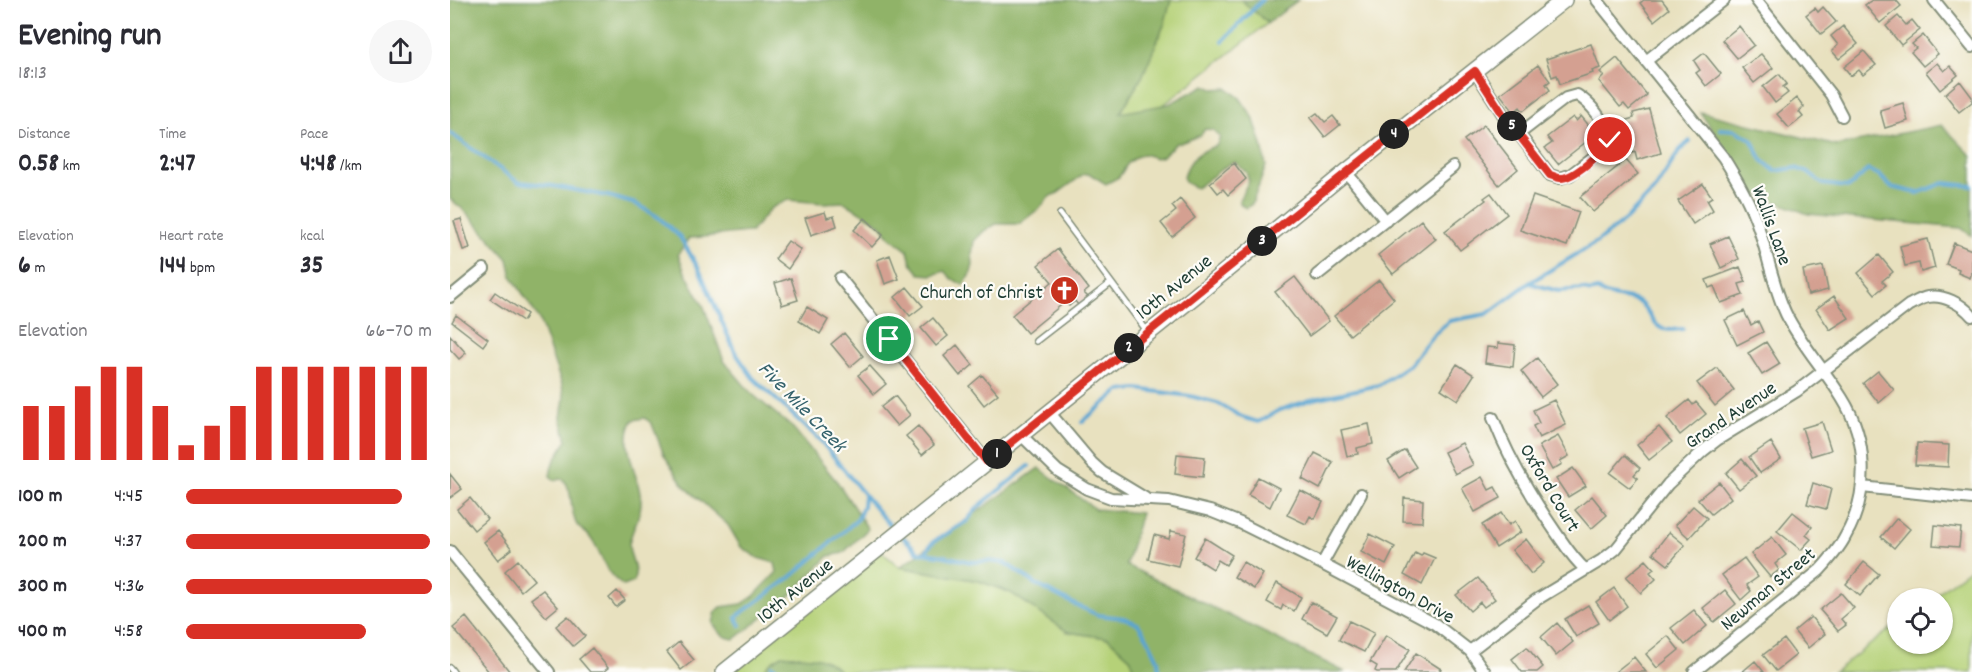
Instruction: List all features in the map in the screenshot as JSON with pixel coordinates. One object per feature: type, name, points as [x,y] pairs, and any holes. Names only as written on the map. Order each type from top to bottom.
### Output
[{"type":"street","name":"10th Avenue","points":[[724,672],[1346,172],[1564,0]]},
{"type":"street","name":"Wallis Lane","points":[[1597,0],[1723,157],[1736,177],[1758,226],[1778,296],[1786,314],[1805,348],[1848,408],[1861,446],[1862,487]]},
{"type":"street","points":[[1646,61],[1724,0]]},
{"type":"street","points":[[1756,0],[1831,94],[1842,116]]},
{"type":"street","points":[[1934,0],[1972,47]]},
{"type":"street","points":[[1475,71],[1504,116],[1550,175],[1560,178],[1570,176],[1605,149],[1610,140],[1606,126],[1587,101],[1577,95],[1566,98],[1519,134]]},
{"type":"street","points":[[1317,275],[1453,168]]},
{"type":"street","points":[[1346,172],[1386,220]]},
{"type":"street","points":[[450,297],[484,268]]},
{"type":"street","points":[[840,278],[987,462]]},
{"type":"street","name":"Grand Avenue","points":[[1470,651],[1536,600],[1616,549],[1668,484],[1703,451],[1726,434],[1797,391],[1909,305],[1929,296],[1949,299],[1972,316]]},
{"type":"street","name":"Wellington Drive","points":[[1049,412],[1102,472],[1148,500]]},
{"type":"street","name":"Oxford Court","points":[[1493,418],[1500,436],[1538,507],[1574,558],[1586,570]]},
{"type":"street","name":"Wellington Drive","points":[[1021,435],[1058,471],[1087,489],[1111,498],[1169,501],[1210,511],[1240,523],[1322,564],[1435,624],[1470,651],[1485,672]]},
{"type":"street","points":[[1862,487],[1972,500]]},
{"type":"street","name":"Newman Street","points":[[1694,672],[1820,570],[1845,538],[1853,521],[1862,487]]},
{"type":"street","name":"Wellington Drive","points":[[1322,564],[1360,494]]},
{"type":"street","points":[[450,551],[549,672]]},
{"type":"lane","points":[[1060,214],[1148,333]]},
{"type":"lane","points":[[1036,342],[1111,283]]},
{"type":"lane","points":[[450,668],[453,672]]},
{"type":"green space","points":[[450,0],[1171,0],[1164,25],[1142,77],[1120,113],[1169,104],[1205,85],[1213,89],[1227,88],[1240,98],[1253,117],[1266,166],[1252,204],[1246,208],[1239,200],[1249,181],[1246,172],[1235,162],[1196,188],[1186,183],[1183,177],[1196,156],[1217,145],[1220,137],[1213,130],[1205,129],[1201,135],[1176,143],[1163,156],[1156,158],[1143,154],[1136,157],[1128,163],[1119,177],[1106,184],[1090,174],[1084,174],[1049,197],[1041,207],[1019,224],[996,224],[984,231],[974,241],[973,265],[970,276],[963,285],[952,279],[945,271],[932,275],[920,274],[911,263],[908,251],[890,237],[880,224],[844,202],[787,200],[771,208],[751,232],[689,238],[678,254],[704,307],[724,361],[751,393],[793,428],[838,483],[868,529],[843,553],[829,556],[791,595],[735,639],[717,630],[713,623],[716,612],[721,607],[742,604],[754,596],[777,572],[775,563],[758,558],[741,547],[728,525],[684,486],[664,455],[652,424],[645,418],[633,420],[629,430],[629,450],[641,501],[640,513],[629,546],[635,571],[634,582],[624,586],[611,575],[594,543],[577,525],[570,494],[563,479],[555,480],[550,476],[552,465],[567,440],[561,418],[564,398],[562,385],[539,319],[512,277],[508,259],[465,211],[450,199]]},
{"type":"green space","points":[[1171,0],[1241,0],[1268,23],[1162,106],[1120,114],[1142,77],[1164,25]]},
{"type":"green space","points":[[1241,0],[1298,0],[1268,23]]},
{"type":"green space","points":[[1700,112],[1837,146],[1942,125],[1972,156],[1972,236],[1961,228],[1808,214],[1754,193]]},
{"type":"green space","points":[[1039,468],[1095,509],[1141,513],[1126,565],[1345,672],[1134,672],[1131,659],[1108,638],[1068,632],[1011,593],[979,581],[900,567]]},
{"type":"green space","points":[[878,549],[900,567],[979,581],[1011,593],[1068,632],[1108,638],[1131,659],[1134,672],[724,672]]},
{"type":"green space","points":[[1972,567],[1972,672],[1834,672],[1887,632],[1887,654],[1953,654],[1953,588],[1944,588]]},
{"type":"green space","points":[[782,655],[821,659],[840,672],[764,672],[769,664]]},
{"type":"building","points":[[1644,0],[1662,0],[1669,9],[1654,21],[1640,3]]},
{"type":"building","points":[[1872,0],[1896,0],[1901,6],[1880,23],[1865,5]]},
{"type":"building","points":[[1823,7],[1836,22],[1821,34],[1806,15],[1815,8],[1818,12]]},
{"type":"building","points":[[1898,16],[1906,25],[1912,20],[1920,30],[1901,45],[1886,26]]},
{"type":"building","points":[[1739,26],[1754,45],[1737,58],[1722,40]]},
{"type":"building","points":[[1843,26],[1858,44],[1839,59],[1832,51],[1838,45],[1831,36]]},
{"type":"building","points":[[1923,35],[1938,54],[1923,66],[1911,52],[1916,48],[1912,44]]},
{"type":"building","points":[[1591,44],[1600,68],[1592,71],[1593,73],[1560,84],[1557,75],[1552,77],[1546,59]]},
{"type":"building","points":[[1864,51],[1876,65],[1863,75],[1859,70],[1851,76],[1844,67]]},
{"type":"building","points":[[1704,53],[1721,74],[1706,86],[1696,73],[1700,70],[1694,61]]},
{"type":"building","points":[[1761,54],[1773,68],[1754,83],[1742,68]]},
{"type":"building","points":[[1617,58],[1647,95],[1629,110],[1624,104],[1620,107],[1599,81],[1604,76],[1600,72]]},
{"type":"building","points":[[1937,63],[1944,71],[1950,66],[1958,75],[1940,90],[1926,72]]},
{"type":"building","points":[[1538,65],[1550,81],[1546,84],[1550,90],[1523,111],[1520,107],[1514,112],[1500,94]]},
{"type":"building","points":[[1779,74],[1787,84],[1783,87],[1788,93],[1775,103],[1763,87]]},
{"type":"building","points":[[1960,81],[1972,97],[1972,102],[1959,112],[1945,94]]},
{"type":"building","points":[[1797,98],[1804,107],[1799,112],[1803,117],[1789,128],[1777,114]]},
{"type":"building","points":[[1903,103],[1908,121],[1885,128],[1880,110]]},
{"type":"building","points":[[1649,109],[1661,153],[1637,160],[1635,152],[1632,153],[1623,121],[1634,118],[1633,113]]},
{"type":"building","points":[[1317,113],[1325,122],[1333,116],[1340,125],[1325,137],[1310,118]]},
{"type":"building","points":[[1581,116],[1596,134],[1558,164],[1545,148],[1552,143],[1547,137],[1573,117],[1576,121]]},
{"type":"building","points":[[1484,125],[1518,169],[1499,185],[1464,140]]},
{"type":"building","points":[[1626,160],[1638,174],[1593,212],[1580,197]]},
{"type":"building","points":[[1234,163],[1246,179],[1228,195],[1223,189],[1218,193],[1210,183]]},
{"type":"building","points":[[1703,184],[1712,197],[1707,200],[1713,210],[1693,224],[1678,201]]},
{"type":"building","points":[[1491,193],[1507,214],[1460,250],[1445,231],[1486,200],[1484,198]]},
{"type":"building","points":[[1533,196],[1579,212],[1567,246],[1520,230]]},
{"type":"building","points":[[1180,199],[1195,218],[1172,237],[1161,223],[1176,211],[1172,206]]},
{"type":"building","points":[[825,212],[827,218],[834,216],[837,226],[811,235],[805,218]]},
{"type":"building","points":[[865,218],[883,235],[872,247],[854,230]]},
{"type":"building","points":[[461,219],[470,248],[463,250],[454,221]]},
{"type":"building","points":[[1421,220],[1436,239],[1393,274],[1378,255]]},
{"type":"building","points":[[1728,236],[1739,259],[1721,268],[1710,244]]},
{"type":"building","points":[[1928,239],[1935,268],[1921,272],[1919,263],[1905,266],[1900,246]]},
{"type":"building","points":[[788,241],[801,250],[788,269],[775,259]]},
{"type":"building","points":[[1954,243],[1972,250],[1970,278],[1958,273],[1959,269],[1946,264]]},
{"type":"building","name":"Church of Christ","points":[[1058,249],[1089,289],[1084,293],[1088,297],[1078,305],[1075,301],[1069,306],[1065,302],[1027,333],[1012,315],[1052,282],[1038,265]]},
{"type":"building","points":[[890,255],[899,279],[885,284],[877,260]]},
{"type":"building","points":[[1879,255],[1893,272],[1882,281],[1886,285],[1875,294],[1858,273]]},
{"type":"building","points":[[1823,266],[1828,290],[1808,295],[1803,270]]},
{"type":"building","points":[[1740,267],[1746,282],[1739,284],[1743,295],[1721,303],[1714,286],[1709,288],[1706,280]]},
{"type":"building","points":[[1295,277],[1329,321],[1309,336],[1275,292]]},
{"type":"building","points":[[791,278],[798,300],[782,305],[775,283]]},
{"type":"building","points":[[1379,280],[1394,299],[1350,335],[1334,316]]},
{"type":"building","points":[[907,287],[923,306],[910,316],[895,297]]},
{"type":"building","points":[[495,292],[527,314],[523,321],[490,299]]},
{"type":"building","points":[[1834,296],[1849,318],[1830,330],[1816,309]]},
{"type":"building","points":[[807,307],[828,320],[820,334],[799,321]]},
{"type":"building","points":[[1744,311],[1751,325],[1758,321],[1763,332],[1737,345],[1725,320]]},
{"type":"building","points":[[456,315],[488,339],[483,346],[452,322]]},
{"type":"building","points":[[933,318],[948,336],[936,346],[921,328]]},
{"type":"building","points":[[844,333],[863,356],[850,367],[831,344]]},
{"type":"building","points":[[450,335],[466,353],[459,359],[450,349]]},
{"type":"building","points":[[1766,342],[1780,364],[1762,375],[1748,353]]},
{"type":"building","points":[[1498,343],[1515,345],[1513,367],[1485,363],[1487,347],[1498,348]]},
{"type":"building","points":[[957,345],[973,365],[960,376],[944,356]]},
{"type":"building","points":[[1537,358],[1557,384],[1541,397],[1521,371]]},
{"type":"building","points":[[1457,364],[1474,375],[1458,400],[1441,389]]},
{"type":"building","points":[[870,366],[886,384],[874,394],[858,375]]},
{"type":"building","points":[[1717,368],[1734,390],[1715,406],[1697,383]]},
{"type":"building","points":[[1878,371],[1894,390],[1879,403],[1863,383]]},
{"type":"building","points":[[982,375],[998,394],[984,405],[969,386]]},
{"type":"building","points":[[895,396],[910,415],[897,426],[881,407]]},
{"type":"building","points":[[1554,400],[1566,425],[1539,438],[1533,426],[1539,423],[1533,410]]},
{"type":"building","points":[[1689,400],[1693,405],[1696,402],[1706,414],[1680,435],[1667,418]]},
{"type":"building","points":[[1822,422],[1831,450],[1811,456],[1802,428]]},
{"type":"building","points":[[1369,424],[1373,444],[1357,448],[1358,454],[1347,456],[1341,430]]},
{"type":"building","points":[[918,426],[934,445],[922,455],[906,436]]},
{"type":"building","points":[[1659,427],[1672,442],[1649,460],[1637,445]]},
{"type":"building","points":[[1558,436],[1569,456],[1560,461],[1562,464],[1552,470],[1539,446]]},
{"type":"building","points":[[1771,442],[1781,459],[1760,473],[1749,457]]},
{"type":"building","points":[[1462,443],[1473,465],[1455,474],[1444,452]]},
{"type":"building","points":[[1917,443],[1949,445],[1948,467],[1915,465]]},
{"type":"building","points":[[1405,450],[1416,467],[1399,478],[1388,461]]},
{"type":"building","points":[[1315,453],[1333,462],[1320,489],[1302,479]]},
{"type":"building","points":[[1177,454],[1205,457],[1203,477],[1175,474]]},
{"type":"building","points":[[1625,455],[1640,468],[1634,475],[1638,478],[1630,488],[1610,473]]},
{"type":"building","points":[[1742,459],[1756,476],[1739,489],[1726,473]]},
{"type":"building","points":[[1573,468],[1586,486],[1568,497],[1556,479]]},
{"type":"building","points":[[450,474],[462,489],[450,498]]},
{"type":"building","points":[[1258,477],[1279,488],[1270,507],[1248,495]]},
{"type":"building","points":[[1482,477],[1489,490],[1495,487],[1501,498],[1475,512],[1462,488]]},
{"type":"building","points":[[1719,482],[1731,498],[1711,514],[1698,499]]},
{"type":"building","points":[[1813,483],[1831,489],[1826,509],[1807,504]]},
{"type":"building","points":[[1300,490],[1323,502],[1315,519],[1310,516],[1306,524],[1287,515]]},
{"type":"building","points":[[1592,496],[1607,515],[1591,529],[1575,510]]},
{"type":"building","points":[[470,498],[487,519],[474,530],[457,509]]},
{"type":"building","points":[[1404,498],[1423,500],[1422,522],[1403,521]]},
{"type":"building","points":[[1693,506],[1707,518],[1689,538],[1675,525]]},
{"type":"building","points":[[1793,512],[1812,527],[1806,535],[1811,539],[1801,550],[1777,531]]},
{"type":"building","points":[[1501,513],[1509,525],[1515,521],[1521,532],[1496,548],[1482,525]]},
{"type":"building","points":[[1897,518],[1910,529],[1894,548],[1881,537]]},
{"type":"building","points":[[1935,525],[1961,528],[1959,547],[1933,545]]},
{"type":"building","points":[[498,531],[512,549],[498,560],[484,542]]},
{"type":"building","points":[[1171,531],[1186,534],[1178,566],[1148,559],[1154,535],[1169,539]]},
{"type":"building","points":[[1669,532],[1685,545],[1668,565],[1653,553]]},
{"type":"building","points":[[1370,534],[1395,547],[1386,565],[1361,552]]},
{"type":"building","points":[[1772,537],[1786,555],[1775,564],[1779,570],[1770,577],[1751,554]]},
{"type":"building","points":[[1205,538],[1232,555],[1226,565],[1218,560],[1213,569],[1194,557]]},
{"type":"building","points":[[1526,539],[1544,563],[1531,574],[1512,550]]},
{"type":"building","points":[[1415,553],[1421,556],[1423,553],[1435,558],[1422,585],[1404,575]]},
{"type":"building","points":[[1744,558],[1758,577],[1747,585],[1751,591],[1741,600],[1722,575]]},
{"type":"building","points":[[518,560],[534,580],[521,591],[505,571]]},
{"type":"building","points":[[1646,560],[1654,569],[1650,572],[1656,579],[1641,593],[1626,577]]},
{"type":"building","points":[[1243,562],[1263,574],[1254,589],[1234,577]]},
{"type":"building","points":[[1864,562],[1879,574],[1860,596],[1846,584]]},
{"type":"building","points":[[1478,578],[1495,599],[1484,607],[1480,602],[1470,611],[1456,595]]},
{"type":"building","points":[[1277,583],[1301,597],[1294,611],[1283,605],[1281,610],[1267,602]]},
{"type":"building","points":[[1614,588],[1627,606],[1609,620],[1596,602]]},
{"type":"building","points":[[543,590],[558,607],[546,617],[531,599]]},
{"type":"building","points":[[1725,590],[1736,604],[1714,622],[1703,608]]},
{"type":"building","points":[[617,591],[625,600],[616,607],[609,598]]},
{"type":"building","points":[[1841,593],[1854,608],[1841,619],[1846,625],[1838,631],[1820,610]]},
{"type":"building","points":[[1311,602],[1337,616],[1327,633],[1302,619]]},
{"type":"building","points":[[1588,605],[1599,623],[1576,637],[1565,619]]},
{"type":"building","points":[[1694,610],[1707,626],[1685,645],[1671,628]]},
{"type":"building","points":[[568,616],[585,636],[573,646],[556,626]]},
{"type":"building","points":[[466,617],[510,672],[489,672],[453,628]]},
{"type":"building","points":[[1811,617],[1825,634],[1808,648],[1794,631]]},
{"type":"building","points":[[1349,621],[1374,633],[1364,652],[1339,640]]},
{"type":"building","points":[[1557,623],[1573,642],[1556,656],[1541,637]]},
{"type":"building","points":[[1386,635],[1410,649],[1396,672],[1377,672],[1375,671],[1377,666],[1370,662]]},
{"type":"building","points":[[1668,636],[1679,650],[1657,668],[1646,654]]},
{"type":"building","points":[[1784,639],[1796,655],[1776,671],[1763,655]]},
{"type":"building","points":[[679,642],[694,660],[681,670],[667,652]]},
{"type":"building","points":[[1527,647],[1543,667],[1537,672],[1522,672],[1512,659]]},
{"type":"building","points":[[592,648],[608,668],[603,672],[590,672],[579,659]]},
{"type":"building","points":[[1416,653],[1441,669],[1438,672],[1404,672]]},
{"type":"building","points":[[1634,657],[1646,672],[1615,672]]},
{"type":"building","points":[[1755,661],[1764,672],[1742,672]]},
{"type":"waterway","points":[[1223,41],[1262,0]]},
{"type":"waterway","points":[[1720,129],[1735,130],[1751,139],[1762,160],[1775,171],[1795,168],[1807,172],[1823,184],[1849,187],[1868,170],[1879,175],[1891,187],[1918,193],[1944,183],[1972,186]]},
{"type":"waterway","name":"Five Mile Creek","points":[[450,133],[518,182],[608,196],[636,204],[658,217],[680,237],[699,269],[735,352],[753,378],[820,440],[895,530]]},
{"type":"waterway","points":[[1082,422],[1119,391],[1137,389],[1190,396],[1217,403],[1242,417],[1258,422],[1280,410],[1310,400],[1379,385],[1409,365],[1433,335],[1449,321],[1487,314],[1529,283],[1597,242],[1626,219],[1655,189],[1680,150],[1690,141]]},
{"type":"waterway","points":[[1529,283],[1558,291],[1584,289],[1590,292],[1597,290],[1607,295],[1634,300],[1642,304],[1660,327],[1668,330],[1683,329]]},
{"type":"waterway","points":[[925,553],[933,542],[967,521],[978,507],[1029,466]]},
{"type":"waterway","points":[[740,625],[736,617],[791,577],[858,519],[864,496]]},
{"type":"waterway","name":"Five Mile Creek","points":[[901,535],[918,552],[971,562],[1005,563],[1039,586],[1076,605],[1098,615],[1124,618],[1138,624],[1158,660],[1159,672]]},
{"type":"waterway","points":[[772,666],[781,672]]},
{"type":"place","name":"Church of Christ","points":[[1064,291]]},
{"type":"route","points":[[889,339],[987,462],[1346,172],[1475,71],[1504,116],[1550,175],[1560,178],[1570,176],[1605,149],[1610,140]]}]
